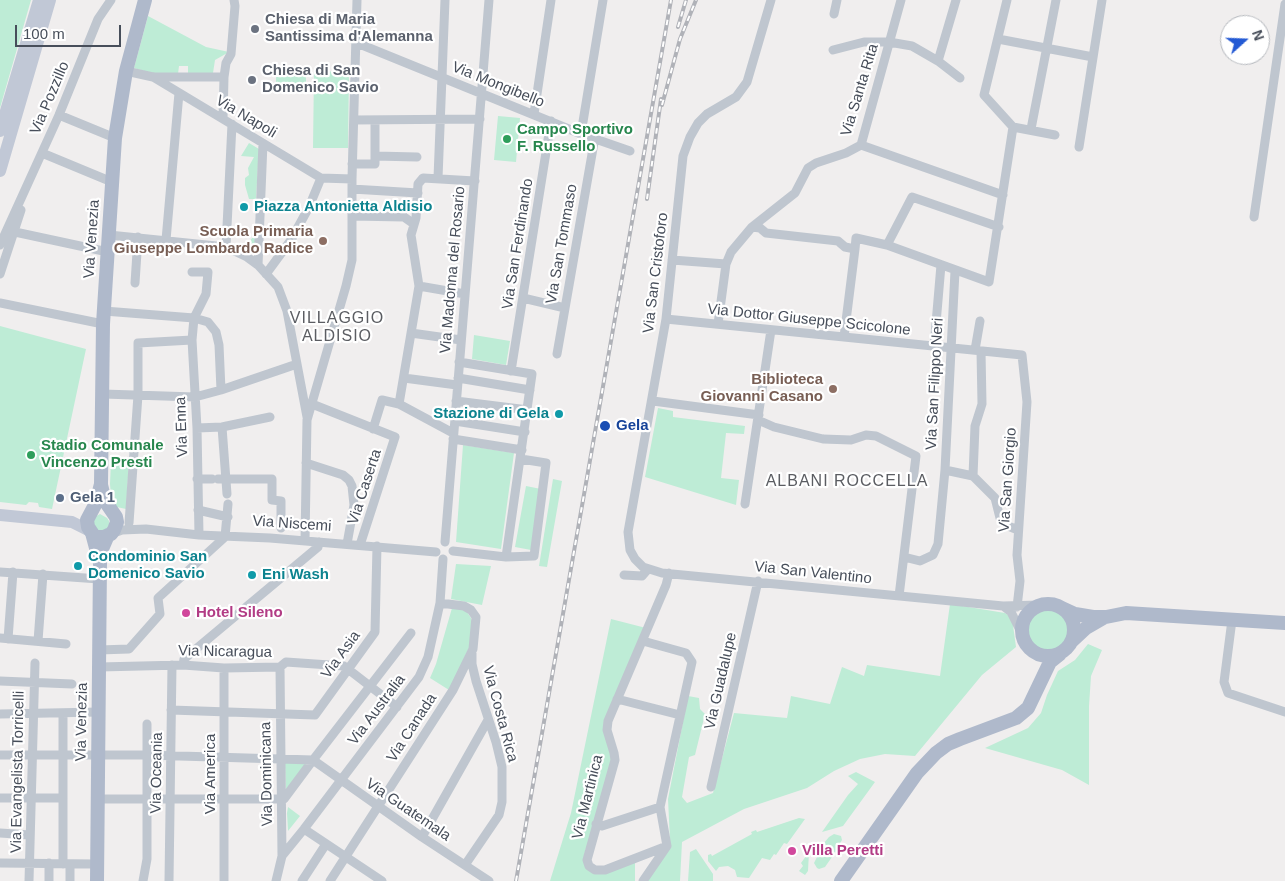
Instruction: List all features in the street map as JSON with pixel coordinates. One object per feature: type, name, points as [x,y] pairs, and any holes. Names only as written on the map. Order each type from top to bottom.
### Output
[{"type":"main road","name":"Via Venezia","points":[[101,484],[104,317],[115,138],[126,71],[145,0]]},
{"type":"main road","points":[[100,563],[87,520],[101,484]]},
{"type":"main road","points":[[100,563],[102,549],[117,522],[105,501],[101,484]]},
{"type":"main road","points":[[91,512],[104,508],[113,512]]},
{"type":"main road","points":[[91,532],[100,537],[110,535]]},
{"type":"main road","name":"Via Venezia","points":[[97,881],[100,563]]},
{"type":"main road","points":[[1039,683],[1038,671],[1021,632],[1022,623],[1026,615],[1031,609],[1039,605],[1047,604],[1080,615],[1106,617],[1126,613],[1285,623]]},
{"type":"main road","points":[[1062,608],[1072,620],[1074,635],[1072,642]]},
{"type":"main road","points":[[841,881],[917,773],[936,752],[960,738],[1016,718],[1028,708],[1050,662],[1086,628],[1106,617]]},
{"type":"main road","points":[[1028,649],[1044,657],[1060,654]]},
{"type":"street","points":[[0,171],[4,129],[39,0]]},
{"type":"street","points":[[4,129],[50,0]]},
{"type":"street","name":"Via Pozzillo","points":[[0,244],[59,115],[98,19],[111,0]]},
{"type":"street","points":[[223,119],[224,77],[226,63],[231,54],[234,0]]},
{"type":"street","points":[[307,420],[352,260],[352,164],[357,0]]},
{"type":"street","points":[[438,178],[445,0]]},
{"type":"street","name":"Via Madonna del Rosario","points":[[444,542],[490,0]]},
{"type":"street","points":[[534,114],[551,0]]},
{"type":"street","points":[[581,134],[603,0]]},
{"type":"street","name":"Via San Cristoforo","points":[[648,569],[635,559],[630,550],[628,537],[666,319],[683,156],[693,130],[702,118],[736,97],[750,76],[771,0]]},
{"type":"street","points":[[834,14],[837,0]]},
{"type":"street","name":"Via Santa Rita","points":[[726,264],[731,252],[752,227],[795,193],[808,168],[861,145],[901,0]]},
{"type":"street","points":[[938,61],[956,0]]},
{"type":"street","points":[[1007,0],[984,95],[1013,127],[1055,135]]},
{"type":"street","points":[[1031,129],[1056,0]]},
{"type":"street","points":[[1079,148],[1102,0]]},
{"type":"street","points":[[1254,217],[1285,4]]},
{"type":"street","points":[[998,39],[1092,57]]},
{"type":"street","points":[[833,50],[864,42],[889,42],[912,46],[938,61],[960,78]]},
{"type":"street","name":"Via Mongibello","points":[[356,43],[581,134],[595,137],[630,151]]},
{"type":"street","name":"Via Napoli","points":[[126,71],[153,77],[321,178],[352,179]]},
{"type":"street","points":[[153,77],[224,77]]},
{"type":"street","points":[[166,240],[179,92]]},
{"type":"street","points":[[59,115],[115,138]]},
{"type":"street","points":[[354,120],[480,119]]},
{"type":"street","points":[[352,164],[375,164],[375,120]]},
{"type":"street","name":"Via San Ferdinando","points":[[511,371],[551,121]]},
{"type":"street","points":[[226,247],[232,124]]},
{"type":"street","points":[[844,337],[856,238],[887,245],[989,282],[1013,127]]},
{"type":"street","name":"Via San Tommaso","points":[[557,354],[595,137]]},
{"type":"street","points":[[258,265],[263,143]]},
{"type":"street","points":[[861,145],[1003,195]]},
{"type":"street","points":[[42,153],[112,182]]},
{"type":"street","points":[[375,156],[417,157]]},
{"type":"street","points":[[266,274],[290,240],[309,207],[321,178]]},
{"type":"street","points":[[399,404],[419,286],[411,235],[418,184],[423,178],[475,181]]},
{"type":"street","name":"Via Pozzillo","points":[[0,274],[29,181]]},
{"type":"street","points":[[352,189],[418,193]]},
{"type":"street","points":[[887,245],[912,197],[999,227]]},
{"type":"street","points":[[352,216],[404,217],[414,224]]},
{"type":"street","points":[[752,227],[760,228],[766,233],[838,241],[845,247],[855,249]]},
{"type":"street","points":[[14,232],[108,252]]},
{"type":"street","points":[[109,235],[226,247],[247,257],[258,265],[278,287],[287,311],[307,420],[305,541]]},
{"type":"street","points":[[136,283],[138,237]]},
{"type":"street","points":[[672,260],[726,264],[718,324]]},
{"type":"street","points":[[934,347],[941,265]]},
{"type":"street","name":"Via San Filippo Neri","points":[[904,557],[920,561],[933,555],[938,544],[945,470],[955,271]]},
{"type":"street","points":[[192,272],[208,272],[206,294],[194,318]]},
{"type":"street","points":[[419,286],[465,294]]},
{"type":"street","points":[[523,298],[565,308]]},
{"type":"street","points":[[0,303],[104,317],[194,318],[208,322],[216,332],[220,345],[221,390]]},
{"type":"street","name":"Via Enna","points":[[194,318],[192,340],[197,428],[198,535]]},
{"type":"street","name":"Via Dottor Giuseppe Scicolone","points":[[666,319],[1022,355]]},
{"type":"street","points":[[973,476],[975,426],[982,404],[978,351],[980,321]]},
{"type":"street","points":[[745,504],[771,330]]},
{"type":"street","points":[[411,333],[461,340]]},
{"type":"street","points":[[129,523],[138,396],[138,343],[192,340]]},
{"type":"street","name":"Via San Giorgio","points":[[1017,607],[1020,581],[1017,555],[1018,530],[1027,402],[1022,355]]},
{"type":"street","points":[[459,362],[532,374],[506,556]]},
{"type":"street","points":[[102,394],[195,397],[298,364]]},
{"type":"street","points":[[404,378],[530,390]]},
{"type":"street","points":[[373,429],[382,400],[399,404],[453,436],[546,463],[534,556],[506,556],[453,551]]},
{"type":"street","points":[[456,401],[528,410]]},
{"type":"street","points":[[652,401],[758,418],[774,427],[823,439],[851,440],[866,435],[876,436],[916,456],[899,596]]},
{"type":"street","name":"Via Caserta","points":[[312,404],[395,437],[360,545]]},
{"type":"street","points":[[197,428],[222,427],[270,417]]},
{"type":"street","points":[[454,421],[525,432]]},
{"type":"street","points":[[99,650],[129,649],[160,614],[158,598],[225,537],[228,517],[227,499],[218,479],[222,427]]},
{"type":"street","points":[[306,463],[343,475],[349,480],[352,486],[354,505],[348,544]]},
{"type":"street","points":[[945,470],[973,476],[995,498],[1000,518],[1008,526],[1018,530]]},
{"type":"street","points":[[198,479],[272,479],[272,500],[281,501],[281,528]]},
{"type":"street","points":[[198,510],[228,517]]},
{"type":"street","points":[[72,522],[91,512]]},
{"type":"street","points":[[113,512],[123,520],[146,529]]},
{"type":"street","points":[[0,515],[72,522],[91,532]]},
{"type":"street","points":[[110,535],[122,530],[146,529]]},
{"type":"street","name":"Via Niscemi","points":[[146,529],[225,537],[377,546],[440,555]]},
{"type":"street","points":[[183,665],[184,659],[318,548],[320,542]]},
{"type":"street","points":[[444,542],[451,544],[453,551],[450,557],[440,555],[438,545],[444,542]]},
{"type":"street","name":"Via Asia","points":[[280,714],[315,715],[375,632],[377,546]]},
{"type":"street","name":"Via Australia","points":[[282,856],[419,678],[428,657],[440,603],[440,555]]},
{"type":"street","name":"Via San Valentino","points":[[624,575],[642,576],[648,569],[669,573],[1003,606],[1039,605]]},
{"type":"street","points":[[0,572],[99,579]]},
{"type":"street","points":[[13,572],[4,638],[66,644]]},
{"type":"street","name":"Via Martinica","points":[[667,846],[605,870],[595,870],[589,866],[587,860],[614,760],[614,753],[607,730],[617,699],[666,585],[669,573]]},
{"type":"street","points":[[38,641],[43,574]]},
{"type":"street","name":"Via Guadalupe","points":[[711,787],[758,582]]},
{"type":"street","name":"Via Canada","points":[[330,881],[453,690],[473,649],[476,617],[471,610],[464,606],[440,603]]},
{"type":"street","points":[[1003,606],[1011,612],[1021,632]]},
{"type":"street","points":[[1232,620],[1224,682],[1228,693],[1285,712]]},
{"type":"street","points":[[98,799],[284,800],[410,633]]},
{"type":"street","points":[[642,641],[686,653],[692,662],[660,807],[667,846],[643,881]]},
{"type":"street","name":"Via Costa Rica","points":[[465,865],[499,815],[502,802],[502,767],[476,681],[472,664],[473,649]]},
{"type":"street","name":"Via Nicaragua","points":[[99,667],[183,665],[224,668],[280,667],[286,662],[344,666],[347,669]]},
{"type":"street","name":"Via Evangelista Torricelli","points":[[29,881],[34,663]]},
{"type":"street","name":"Via Oceania","points":[[169,881],[172,665]]},
{"type":"street","name":"Via Dominicana","points":[[276,881],[282,856],[280,667]]},
{"type":"street","name":"Via America","points":[[224,668],[224,881]]},
{"type":"street","points":[[347,669],[397,707]]},
{"type":"street","points":[[0,681],[72,684]]},
{"type":"street","points":[[617,699],[680,715]]},
{"type":"street","points":[[171,710],[280,714]]},
{"type":"street","points":[[0,714],[98,712]]},
{"type":"street","points":[[62,713],[63,798],[67,864],[70,881]]},
{"type":"street","points":[[422,837],[488,720]]},
{"type":"street","points":[[142,881],[147,859],[147,724]]},
{"type":"street","points":[[0,754],[171,755],[313,760]]},
{"type":"street","name":"Via Guatemala","points":[[313,760],[422,837],[489,881]]},
{"type":"street","points":[[0,798],[63,798]]},
{"type":"street","points":[[596,824],[602,826],[660,807]]},
{"type":"street","points":[[304,829],[382,881]]},
{"type":"street","points":[[0,833],[30,835]]},
{"type":"street","points":[[302,881],[326,844]]},
{"type":"street","points":[[0,863],[97,864]]},
{"type":"street","points":[[49,864],[49,881]]},
{"type":"green space","points":[[0,0],[31,0],[0,108]]},
{"type":"green space","points":[[148,16],[206,47],[229,52],[215,60],[213,73],[188,74],[188,66],[179,66],[178,74],[151,73],[134,68]]},
{"type":"green space","points":[[314,71],[349,72],[348,148],[313,148]]},
{"type":"green space","points":[[276,75],[306,75],[306,90],[276,89]]},
{"type":"green space","name":"Campo Sportivo F. Russello","points":[[498,116],[520,118],[516,162],[494,160]]},
{"type":"green space","points":[[249,143],[259,149],[256,199],[249,199],[245,185],[245,178],[249,175],[248,168],[254,157],[241,156]]},
{"type":"green space","points":[[256,232],[254,254],[244,250]]},
{"type":"green space","name":"Stadio Comunale Vincenzo Presti","points":[[0,326],[86,349],[52,509],[39,507],[38,503],[29,502],[26,505],[0,502]]},
{"type":"green space","points":[[474,335],[510,341],[506,365],[472,359]]},
{"type":"green space","points":[[658,408],[673,411],[673,417],[745,426],[744,434],[726,433],[721,478],[739,480],[736,505],[645,477]]},
{"type":"green space","points":[[463,445],[514,453],[501,549],[456,542]]},
{"type":"green space","points":[[111,461],[129,462],[126,509],[112,506],[110,484]]},
{"type":"green space","points":[[553,479],[562,481],[547,567],[539,566]]},
{"type":"green space","points":[[526,486],[541,489],[531,550],[515,547]]},
{"type":"green space","points":[[100,514],[107,518],[109,525],[106,531],[94,531],[93,518]]},
{"type":"green space","points":[[456,564],[491,566],[482,605],[451,599]]},
{"type":"green space","points":[[950,604],[1005,613],[1012,618],[1016,647],[982,675],[915,756],[885,754],[860,759],[834,771],[807,788],[744,809],[682,842],[680,881],[647,881],[670,840],[668,799],[688,696],[699,698],[700,709],[705,714],[695,755],[689,757],[682,797],[687,803],[713,793],[734,713],[787,718],[791,696],[830,704],[842,667],[864,676],[867,665],[940,676]]},
{"type":"green space","points":[[452,608],[467,612],[473,627],[469,648],[449,690],[430,678],[436,664]]},
{"type":"green space","points":[[1043,608],[1051,608],[1063,614],[1069,630],[1063,646],[1051,652],[1043,652],[1031,646],[1025,634],[1025,626],[1031,614]]},
{"type":"green space","points":[[611,619],[646,628],[607,716],[612,764],[596,824],[585,851],[584,864],[590,871],[635,860],[635,881],[550,881],[571,813]]},
{"type":"green space","points":[[1088,644],[1102,650],[1091,676],[1089,785],[1062,770],[985,748],[1028,728],[1041,713],[1058,671],[1075,660]]},
{"type":"green space","points":[[285,763],[307,763],[286,791]]},
{"type":"green space","points":[[856,772],[875,782],[843,826],[822,832],[858,784],[848,776]]},
{"type":"green space","points":[[288,807],[300,816],[288,831],[287,813]]},
{"type":"green space","points":[[799,818],[805,819],[787,844],[784,843],[770,860],[762,858],[749,878],[737,877],[735,870],[728,866],[719,867],[716,871],[708,861],[708,855],[711,854],[712,856],[752,834],[751,832],[756,830],[757,832]]},
{"type":"green space","points":[[834,834],[841,836],[842,840],[835,853],[823,844]]},
{"type":"green space","points":[[696,849],[713,874],[713,881],[688,881],[690,852]]},
{"type":"green space","points":[[821,849],[832,857],[825,867],[819,869],[814,863]]},
{"type":"green space","points":[[809,852],[808,871],[805,875],[799,871],[803,866],[801,863]]},
{"type":"railway","points":[[516,881],[671,0]]},
{"type":"railway","points":[[678,27],[686,0]]},
{"type":"railway","points":[[662,105],[680,39],[696,0]]},
{"type":"railway","points":[[647,199],[661,99]]},
{"type":"place","name":"Chiesa di Maria Santissima d'Alemanna","points":[[255,29]]},
{"type":"place","name":"Chiesa di San Domenico Savio","points":[[252,80]]},
{"type":"place","name":"Campo Sportivo F. Russello","points":[[507,139]]},
{"type":"place","name":"Piazza Antonietta Aldisio","points":[[244,207]]},
{"type":"place","name":"Scuola Primaria Giuseppe Lombardo Radice","points":[[323,241]]},
{"type":"place","name":"Biblioteca Giovanni Casano","points":[[833,389]]},
{"type":"place","name":"Stazione di Gela","points":[[559,414]]},
{"type":"place","name":"Gela","points":[[605,426]]},
{"type":"place","name":"Stadio Comunale Vincenzo Presti","points":[[31,455]]},
{"type":"place","name":"Gela 1","points":[[60,498]]},
{"type":"place","name":"Condominio San Domenico Savio","points":[[78,566]]},
{"type":"place","name":"Eni Wash","points":[[252,575]]},
{"type":"place","name":"Hotel Sileno","points":[[186,613]]},
{"type":"place","name":"Villa Peretti","points":[[792,851]]},
{"type":"district","name":"VILLAGGIO ALDISIO","points":[[337,328]]},
{"type":"district","name":"ALBANI ROCCELLA","points":[[847,482]]}]
